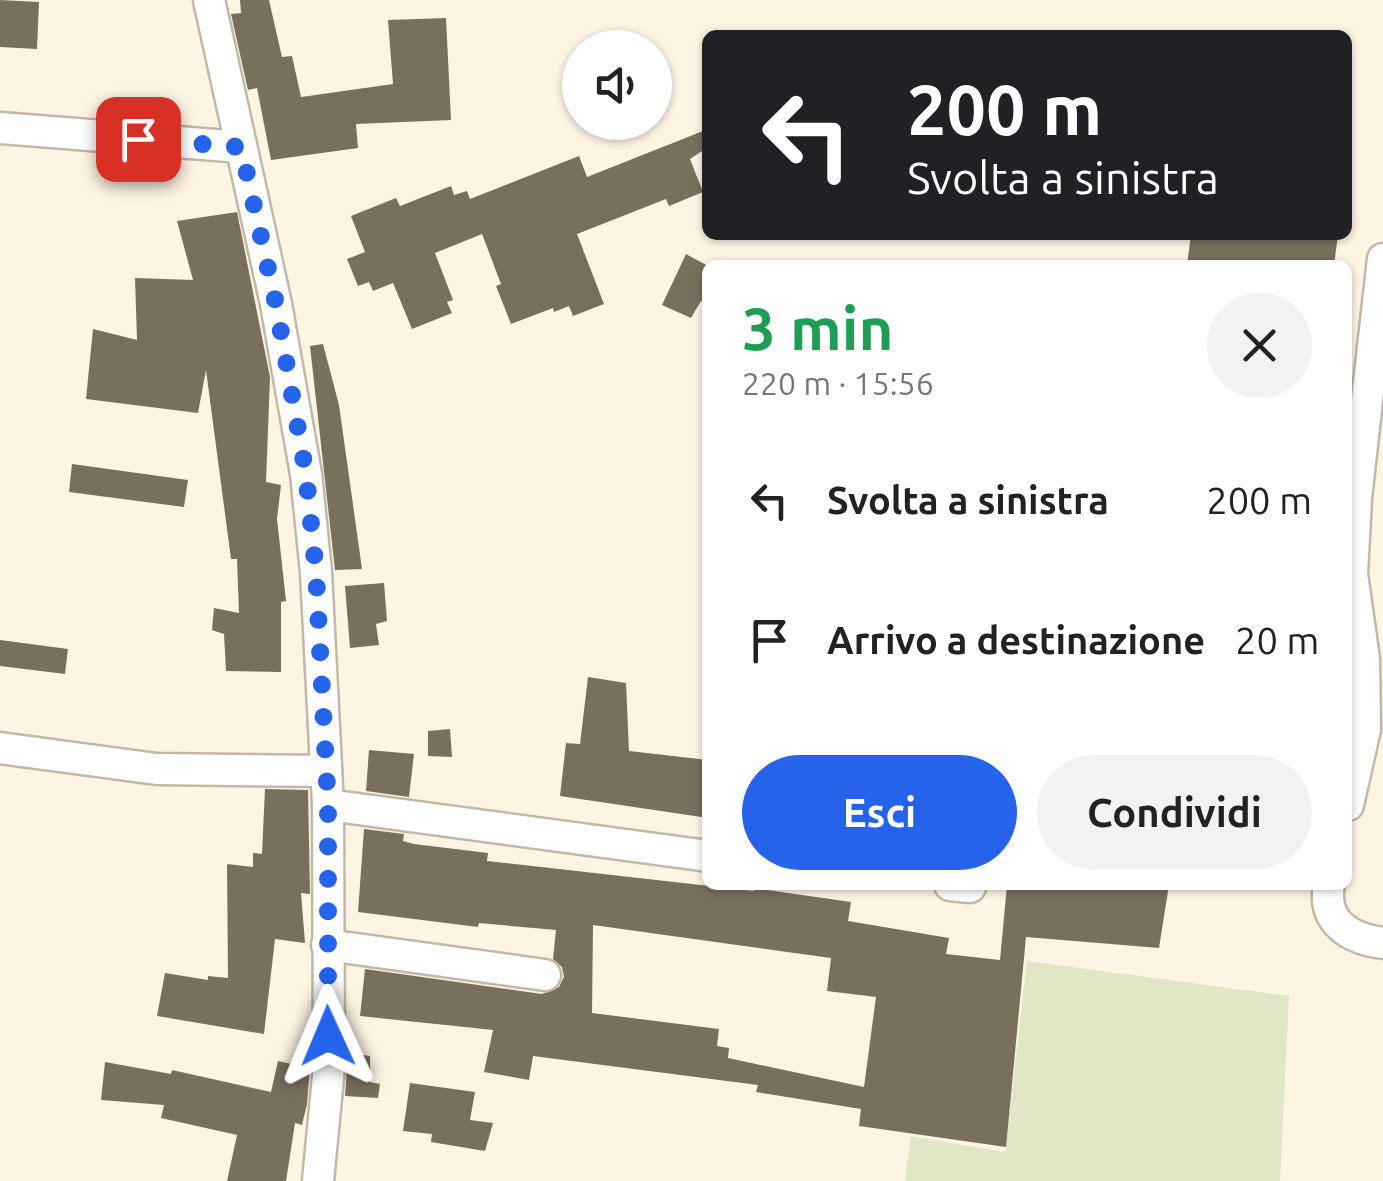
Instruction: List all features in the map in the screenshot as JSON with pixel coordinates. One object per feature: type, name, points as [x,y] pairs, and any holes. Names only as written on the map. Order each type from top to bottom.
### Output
[{"type":"street","points":[[209,0],[276,304],[306,474],[316,572],[328,804],[329,1067],[318,1181]]},
{"type":"street","points":[[0,128],[241,147]]},
{"type":"street","points":[[1352,787],[1365,729],[1364,659],[1352,574],[1356,498],[1383,259]]},
{"type":"street","points":[[0,748],[157,769],[326,771]]},
{"type":"street","points":[[328,804],[702,855]]},
{"type":"street","points":[[1330,890],[1332,910],[1342,930],[1360,940],[1383,943]]},
{"type":"street","points":[[327,945],[545,975]]},
{"type":"green space","points":[[1027,961],[1289,996],[1280,1181],[905,1181],[911,1136],[1005,1152]]},
{"type":"building","points":[[0,0],[39,2],[37,49],[0,47]]},
{"type":"building","points":[[240,0],[269,0],[282,57],[292,56],[301,97],[393,84],[388,20],[446,18],[451,120],[356,124],[358,148],[271,160],[257,88],[248,90],[231,14],[241,13]]},
{"type":"building","points":[[702,131],[702,151],[690,159],[702,192],[669,206],[666,199],[577,234],[604,304],[573,316],[569,306],[554,312],[553,308],[511,324],[482,234],[435,253],[453,300],[447,302],[452,313],[412,329],[393,283],[373,291],[369,282],[358,286],[347,259],[365,252],[351,216],[396,198],[400,206],[451,186],[454,195],[467,191],[470,199],[579,156],[587,177]]},
{"type":"building","points":[[237,212],[270,377],[266,482],[281,485],[277,519],[286,601],[281,602],[281,672],[226,671],[224,634],[212,630],[214,608],[239,613],[237,559],[231,559],[206,370],[198,413],[86,399],[93,329],[137,340],[135,278],[193,280],[177,221]]},
{"type":"building","points":[[1190,240],[1337,240],[1335,260],[1188,260]]},
{"type":"building","points":[[686,254],[702,263],[702,301],[691,318],[662,305]]},
{"type":"building","points":[[323,344],[339,405],[362,569],[335,570],[310,346]]},
{"type":"building","points":[[72,464],[188,480],[184,507],[69,492]]},
{"type":"building","points":[[384,583],[387,621],[376,624],[379,645],[350,648],[345,586]]},
{"type":"building","points":[[0,640],[68,649],[65,674],[0,666]]},
{"type":"building","points":[[588,677],[626,683],[629,751],[702,759],[702,817],[560,796],[566,743],[580,744]]},
{"type":"building","points":[[450,729],[452,757],[428,756],[428,731]]},
{"type":"building","points":[[369,750],[414,754],[409,797],[366,791]]},
{"type":"building","points":[[265,789],[308,790],[310,894],[301,893],[305,943],[275,939],[264,1034],[157,1016],[165,973],[208,980],[208,976],[228,978],[227,864],[253,867],[253,853],[262,854]]},
{"type":"building","points":[[364,829],[404,834],[403,841],[414,844],[488,853],[487,861],[702,885],[702,890],[768,890],[851,902],[848,921],[949,938],[946,954],[1000,960],[1007,890],[1168,890],[1159,948],[1026,937],[1006,1147],[859,1126],[861,1109],[756,1092],[758,1085],[533,1056],[529,1080],[484,1072],[493,1030],[360,1016],[365,969],[542,994],[559,987],[564,977],[562,967],[553,959],[556,930],[479,923],[478,927],[358,912]],"holes":[[[593,925],[831,958],[827,991],[876,997],[864,1087],[728,1058],[729,1048],[717,1046],[719,1029],[592,1013]]]},
{"type":"building","points":[[348,1053],[370,1056],[370,1082],[380,1084],[378,1098],[345,1096]]},
{"type":"building","points":[[278,1061],[310,1068],[307,1104],[302,1125],[295,1123],[286,1181],[227,1181],[237,1135],[161,1118],[164,1105],[101,1100],[105,1062],[171,1074],[172,1070],[271,1092]]},
{"type":"building","points":[[410,1083],[475,1092],[470,1120],[493,1123],[485,1151],[431,1142],[432,1134],[403,1131]]},
{"type":"route","points":[[138,139],[241,147],[276,304],[306,474],[316,572],[328,804],[328,1036]]}]
